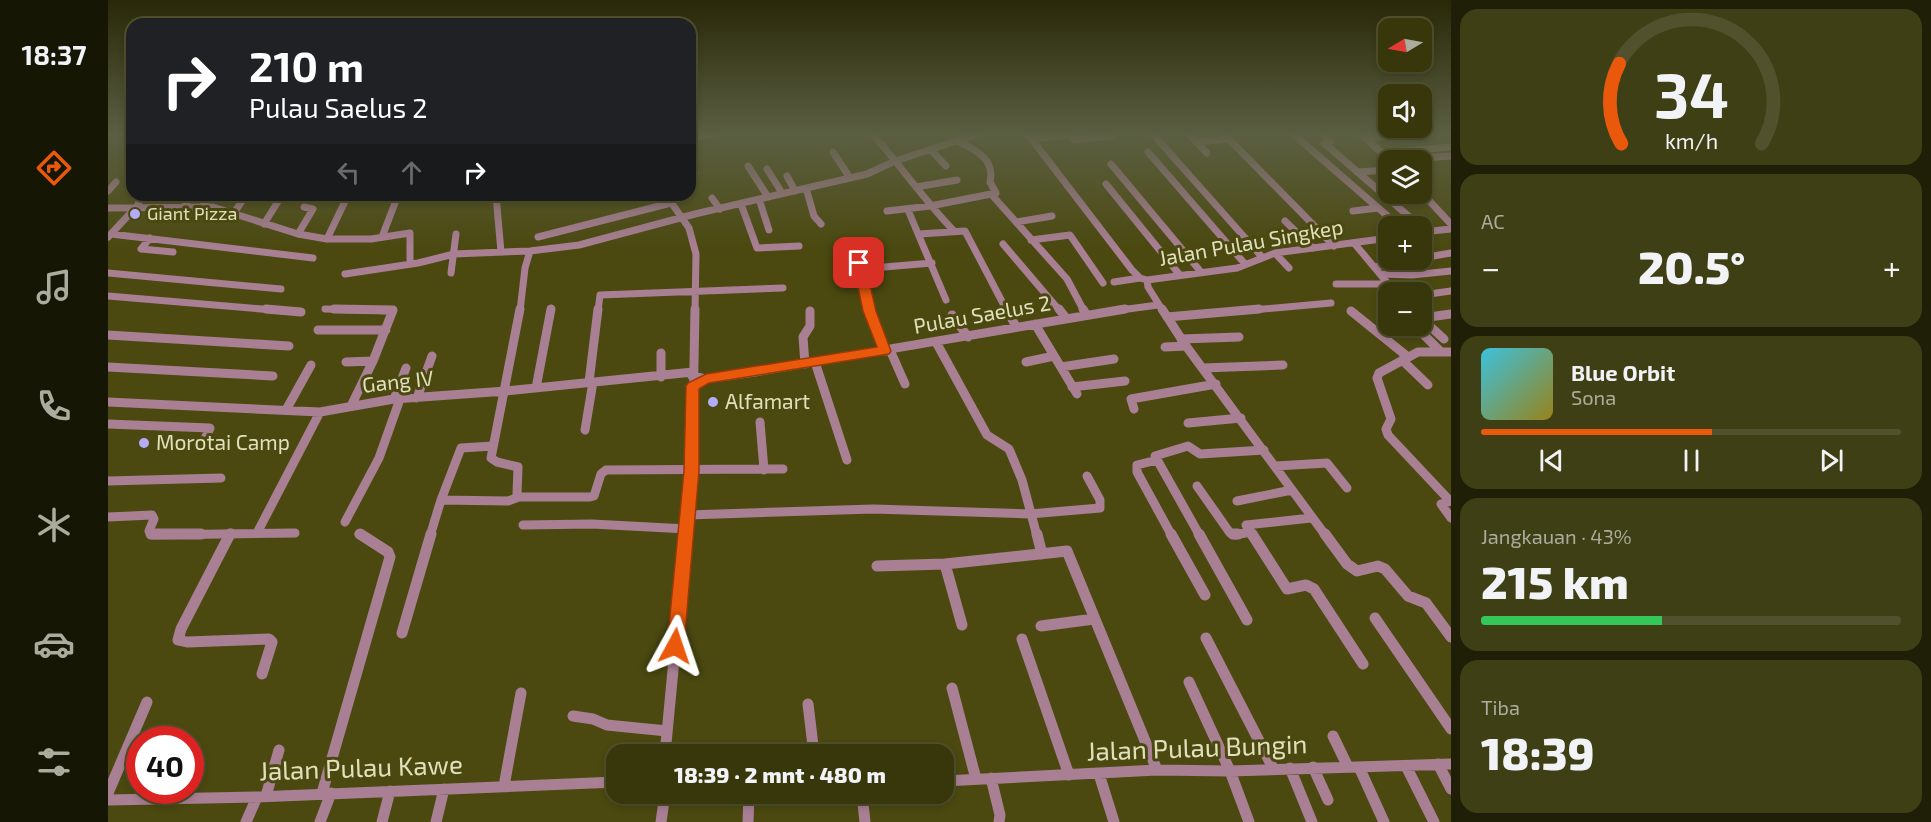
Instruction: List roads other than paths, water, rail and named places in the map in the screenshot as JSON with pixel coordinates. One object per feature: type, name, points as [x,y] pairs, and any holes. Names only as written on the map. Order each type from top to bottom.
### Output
[{"type":"street","points":[[751,171],[768,197]]},
{"type":"street","points":[[768,171],[782,193]]},
{"type":"street","points":[[846,171],[850,178]]},
{"type":"street","points":[[345,274],[410,264],[454,254],[530,251],[579,245],[720,208],[875,171]]},
{"type":"street","points":[[905,171],[930,206],[954,231]]},
{"type":"street","points":[[887,212],[991,194],[996,192],[990,182],[992,171]]},
{"type":"street","points":[[1057,171],[1143,279]]},
{"type":"street","points":[[1117,171],[1200,272]]},
{"type":"street","points":[[1165,171],[1245,264]]},
{"type":"street","points":[[1186,171],[1262,256]]},
{"type":"street","points":[[1261,171],[1334,246]]},
{"type":"street","points":[[1337,171],[1387,216]]},
{"type":"street","points":[[1357,172],[1367,171]]},
{"type":"street","points":[[1357,172],[1407,216]]},
{"type":"street","points":[[787,176],[795,191]]},
{"type":"street","points":[[916,187],[957,180]]},
{"type":"street","points":[[108,191],[116,182]]},
{"type":"street","points":[[1106,184],[1179,274]]},
{"type":"street","points":[[806,188],[814,216],[821,224]]},
{"type":"street","points":[[991,194],[1068,279],[1086,314]]},
{"type":"street","points":[[712,198],[720,208]]},
{"type":"street","points":[[759,199],[769,230]]},
{"type":"street","points":[[110,236],[140,201]]},
{"type":"street","points":[[184,207],[188,201]]},
{"type":"street","points":[[202,207],[206,201]]},
{"type":"street","points":[[234,213],[242,201]]},
{"type":"street","points":[[264,224],[278,201]]},
{"type":"street","points":[[327,239],[345,201]]},
{"type":"street","points":[[382,237],[396,201]]},
{"type":"street","points":[[497,201],[501,252]]},
{"type":"street","points":[[538,237],[661,201]]},
{"type":"street","points":[[666,744],[692,471],[695,246],[693,236],[669,201]]},
{"type":"street","points":[[741,204],[757,248],[799,246]]},
{"type":"street","points":[[1432,204],[1451,225]]},
{"type":"street","points":[[108,208],[202,207],[234,213],[298,234],[327,239],[412,234],[410,264]]},
{"type":"street","points":[[298,234],[313,209],[304,207]]},
{"type":"street","points":[[1353,211],[1378,208]]},
{"type":"street","points":[[908,210],[946,300]]},
{"type":"street","points":[[1016,222],[1052,216]]},
{"type":"street","points":[[1285,221],[1313,248]]},
{"type":"street","points":[[1432,230],[1451,229]]},
{"type":"street","points":[[919,234],[965,231],[1016,327]]},
{"type":"street","points":[[451,273],[456,234]]},
{"type":"street","points":[[1031,240],[1070,235],[1103,283]]},
{"type":"street","points":[[110,236],[150,238],[205,247],[313,258]]},
{"type":"street","points":[[150,238],[141,249],[173,252]]},
{"type":"street","name":"Jalan Pulau Singkep","points":[[1378,240],[1275,253],[1231,269],[1143,279],[1149,292],[1184,342],[1311,518],[1352,569],[1361,572],[1378,566],[1383,567],[1408,596],[1426,603],[1451,637]]},
{"type":"street","points":[[1354,243],[1386,282]]},
{"type":"street","points":[[1003,244],[1066,318]]},
{"type":"street","points":[[855,249],[870,311],[905,384]]},
{"type":"street","points":[[519,497],[517,494],[519,467],[492,460],[520,312],[522,282],[530,251]]},
{"type":"street","points":[[1275,253],[1289,268]]},
{"type":"street","points":[[1432,256],[1451,253]]},
{"type":"street","points":[[861,269],[932,263]]},
{"type":"street","points":[[1377,270],[1412,275],[1451,271]]},
{"type":"street","points":[[108,273],[280,289]]},
{"type":"street","points":[[1114,282],[1143,279]]},
{"type":"street","points":[[1336,284],[1378,284]]},
{"type":"street","points":[[585,430],[599,295],[783,288]]},
{"type":"street","points":[[1432,294],[1451,291]]},
{"type":"street","points":[[108,296],[301,312]]},
{"type":"street","points":[[1167,317],[1331,303]]},
{"type":"street","name":"Pulau Saelus 2","points":[[692,378],[706,379],[810,363],[968,337],[1086,314],[1158,305]]},
{"type":"street","points":[[325,309],[390,309],[393,312],[351,406]]},
{"type":"street","points":[[536,388],[551,309]]},
{"type":"street","points":[[810,311],[810,326],[803,337],[810,363],[847,460]]},
{"type":"street","points":[[1351,311],[1405,359],[1428,385]]},
{"type":"street","points":[[1432,317],[1451,314]]},
{"type":"street","points":[[952,315],[968,337]]},
{"type":"street","points":[[1035,324],[1074,391],[1125,381]]},
{"type":"street","points":[[1432,328],[1447,339]]},
{"type":"street","points":[[318,330],[386,330]]},
{"type":"street","points":[[108,335],[289,346]]},
{"type":"street","points":[[1424,336],[1430,344],[1446,352]]},
{"type":"street","points":[[1165,347],[1184,342],[1239,337]]},
{"type":"street","points":[[1430,344],[1447,339]]},
{"type":"street","points":[[936,342],[987,435],[1009,449],[1022,480],[1042,554]]},
{"type":"street","points":[[1446,352],[1422,351],[1377,376],[1391,419],[1387,431],[1451,501],[1441,504],[1451,518]]},
{"type":"street","points":[[661,353],[661,376]]},
{"type":"street","points":[[417,398],[432,356]]},
{"type":"street","points":[[1026,362],[1054,357]]},
{"type":"street","points":[[1061,367],[1114,359]]},
{"type":"street","points":[[346,362],[373,361]]},
{"type":"street","points":[[286,410],[310,365]]},
{"type":"street","points":[[1203,368],[1283,365]]},
{"type":"street","points":[[108,367],[273,376]]},
{"type":"street","points":[[345,522],[373,471],[406,368]]},
{"type":"street","name":"Gang IV","points":[[108,402],[320,412],[397,399],[661,376],[692,378]]},
{"type":"street","points":[[1134,409],[1131,399],[1216,384]]},
{"type":"street","points":[[257,533],[320,412]]},
{"type":"street","points":[[1188,423],[1241,418]]},
{"type":"street","points":[[760,422],[764,470]]},
{"type":"street","points":[[108,424],[208,427],[210,431],[203,443]]},
{"type":"street","points":[[402,633],[441,500],[461,448],[493,446]]},
{"type":"street","points":[[1248,620],[1157,460],[1156,454],[1188,446],[1200,454],[1264,450]]},
{"type":"street","points":[[1157,460],[1137,465],[1137,472],[1205,594]]},
{"type":"street","points":[[1275,466],[1327,463],[1347,488]]},
{"type":"street","points":[[441,500],[508,501],[519,497],[590,497],[594,496],[601,474],[606,470],[783,469]]},
{"type":"street","points":[[688,515],[873,509],[1030,514],[1100,508],[1100,500],[1087,476]]},
{"type":"street","points":[[108,481],[221,478]]},
{"type":"street","points":[[1197,486],[1230,533],[1235,535],[1250,532]]},
{"type":"street","points":[[1237,501],[1292,490]]},
{"type":"street","points":[[108,517],[154,516],[148,531],[152,535],[295,533]]},
{"type":"street","points":[[1311,518],[1246,525],[1287,589],[1306,585],[1314,589],[1363,664]]},
{"type":"street","points":[[523,525],[592,524],[687,529]]},
{"type":"street","points":[[231,533],[181,629],[178,640],[187,642],[269,639],[272,642],[262,674]]},
{"type":"street","points":[[320,822],[380,587],[390,557],[388,552],[359,534]]},
{"type":"street","points":[[877,566],[945,564],[1067,551],[1157,770]]},
{"type":"street","points":[[945,564],[962,625]]},
{"type":"street","points":[[1375,618],[1451,729]]},
{"type":"street","points":[[1041,626],[1094,619]]},
{"type":"street","points":[[1206,638],[1273,768]]},
{"type":"street","points":[[1022,639],[1069,775]]},
{"type":"street","points":[[1189,682],[1230,771],[1249,822]]},
{"type":"street","points":[[952,688],[975,779]]},
{"type":"street","points":[[504,786],[521,693]]},
{"type":"street","points":[[108,793],[147,702]]},
{"type":"street","points":[[808,704],[813,744]]},
{"type":"street","points":[[573,716],[607,725],[667,731]]},
{"type":"street","points":[[1333,736],[1384,822]]},
{"type":"street","points":[[246,822],[262,796],[279,750]]},
{"type":"street","points":[[1444,764],[1451,789]]},
{"type":"street","name":"Jalan Pulau Bungin","points":[[954,780],[1157,770],[1230,771],[1444,764]]},
{"type":"street","points":[[1406,766],[1434,822]]},
{"type":"street","points":[[1313,767],[1328,800]]},
{"type":"street","points":[[1290,768],[1312,822]]},
{"type":"street","points":[[1099,774],[1113,822]]},
{"type":"street","points":[[991,778],[1000,815],[999,822]]},
{"type":"street","name":"Jalan Pulau Kawe","points":[[108,800],[606,782]]},
{"type":"street","points":[[436,822],[444,789]]},
{"type":"street","points":[[382,822],[390,791]]},
{"type":"street","points":[[661,822],[664,804]]},
{"type":"street","points":[[748,822],[749,804]]},
{"type":"street","points":[[863,804],[865,822]]},
{"type":"place","name":"Giant Pizza","points":[[135,214]]},
{"type":"place","name":"Alfamart","points":[[713,402]]},
{"type":"place","name":"Morotai Camp","points":[[144,443]]}]
